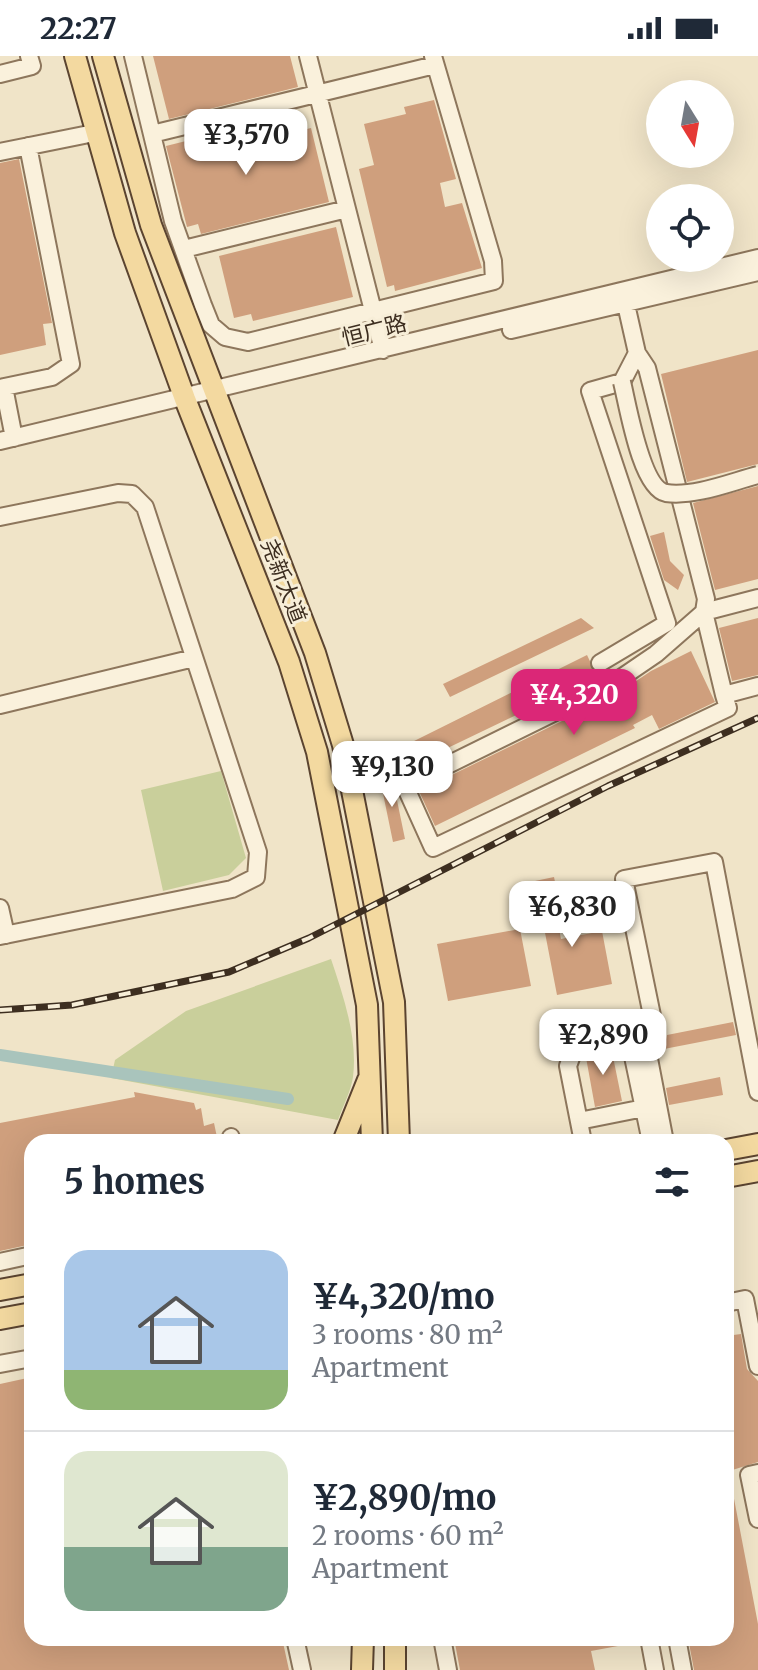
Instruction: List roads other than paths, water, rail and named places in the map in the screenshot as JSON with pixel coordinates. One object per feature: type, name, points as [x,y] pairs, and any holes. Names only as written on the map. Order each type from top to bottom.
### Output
[{"type":"main road","name":"尧新大道","points":[[75,56],[94,133],[125,233],[187,403],[289,662],[313,739],[367,1005],[372,1072],[372,1134]]},
{"type":"main road","name":"尧新大道","points":[[103,56],[151,225],[315,653],[343,745],[394,1002],[399,1134]]},
{"type":"main road","points":[[346,1134],[372,1072]]},
{"type":"main road","points":[[734,1148],[758,1144]]},
{"type":"main road","points":[[734,1176],[758,1171]]},
{"type":"main road","points":[[0,1290],[24,1286]]},
{"type":"main road","points":[[0,1319],[24,1314]]},
{"type":"main road","points":[[362,1670],[363,1646]]},
{"type":"main road","points":[[395,1646],[395,1670]]},
{"type":"street","points":[[0,74],[26,70],[32,66],[29,56]]},
{"type":"street","points":[[133,56],[152,134],[184,249],[211,325],[225,337],[248,342],[276,338],[373,310],[494,281],[493,261],[434,60],[318,93],[152,134]]},
{"type":"street","points":[[308,56],[383,350]]},
{"type":"street","points":[[0,152],[94,133]]},
{"type":"street","points":[[7,440],[2,388],[52,377],[71,364],[28,146]]},
{"type":"street","points":[[184,249],[347,209]]},
{"type":"street","name":"恒广路","points":[[0,452],[215,396],[624,297],[758,258]]},
{"type":"street","name":"恒广路","points":[[215,396],[383,350],[624,297],[758,272]]},
{"type":"street","points":[[624,297],[637,353],[647,368],[706,599],[704,612],[728,708],[433,848],[405,786],[612,684],[656,654],[704,612],[758,598]]},
{"type":"street","points":[[637,353],[622,382],[649,482],[664,493],[688,492],[758,475]]},
{"type":"street","points":[[600,663],[667,623],[590,391],[622,382]]},
{"type":"street","name":"恒广路","points":[[7,440],[187,403]]},
{"type":"street","points":[[0,517],[118,493],[132,494],[145,507],[258,852],[256,877],[232,889],[3,935],[0,908]]},
{"type":"street","points":[[0,705],[194,658]]},
{"type":"street","points":[[724,695],[758,686]]},
{"type":"street","points":[[663,1134],[645,1038],[656,1035],[624,879],[714,862],[758,1092]]},
{"type":"street","points":[[581,1134],[568,1066],[577,1041],[614,1035],[631,1047],[649,1134]]},
{"type":"street","points":[[579,1121],[644,1108]]},
{"type":"street","points":[[0,1262],[24,1257]]},
{"type":"street","points":[[734,1301],[745,1299],[758,1366]]},
{"type":"street","points":[[0,1364],[24,1360]]},
{"type":"street","points":[[758,1473],[749,1475],[758,1519]]},
{"type":"street","points":[[297,1646],[302,1670]]},
{"type":"street","points":[[444,1646],[448,1670]]},
{"type":"street","points":[[650,1646],[655,1670]]},
{"type":"street","points":[[678,1646],[683,1670]]},
{"type":"waterway","points":[[0,1055],[288,1099]]},
{"type":"railway","points":[[0,1010],[72,1005],[229,972],[309,938],[608,786],[758,718]]}]
